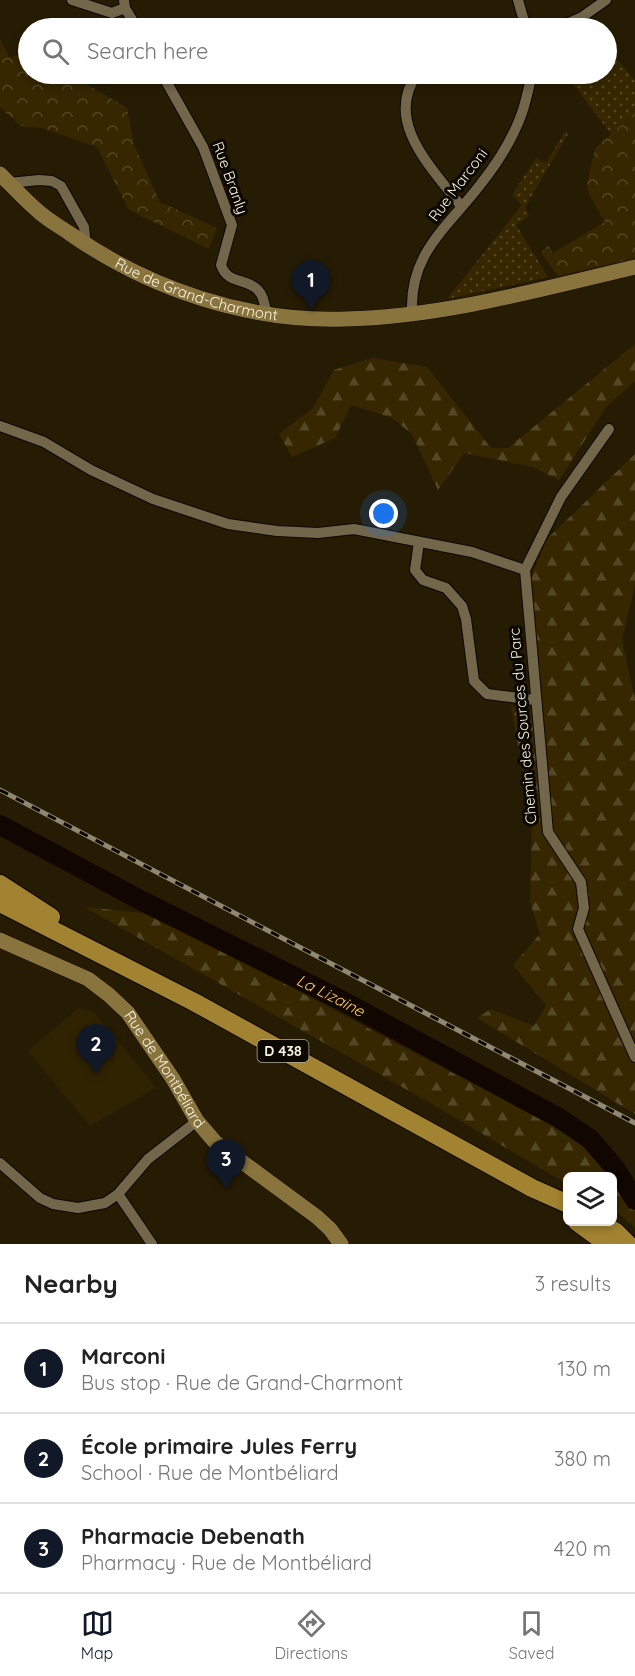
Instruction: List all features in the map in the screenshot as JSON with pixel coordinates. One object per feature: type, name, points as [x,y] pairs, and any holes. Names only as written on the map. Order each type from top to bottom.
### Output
[{"type":"main road","points":[[0,884],[96,950]]},
{"type":"main road","name":"D 438","points":[[0,903],[96,950],[532,1188]]},
{"type":"main road","points":[[532,1188],[563,1202]]},
{"type":"main road","points":[[532,1188],[563,1211]]},
{"type":"main road","points":[[584,1226],[607,1244]]},
{"type":"main road","points":[[607,1226],[628,1244]]},
{"type":"street","points":[[72,0],[112,13],[124,4],[132,18]]},
{"type":"street","points":[[518,0],[523,18]]},
{"type":"street","points":[[580,18],[606,0]]},
{"type":"street","name":"Rue Branly","points":[[168,84],[203,147],[232,225],[221,265],[223,271],[261,291],[266,314]]},
{"type":"street","points":[[410,84],[405,106],[409,132],[419,151],[461,206]]},
{"type":"street","name":"Rue Marconi","points":[[412,314],[411,298],[420,263],[432,243],[481,184],[507,144],[521,114],[529,84]]},
{"type":"street","points":[[4,178],[52,181],[61,186],[84,227],[86,245]]},
{"type":"street","name":"Rue de Grand-Charmont","points":[[4,178],[40,213],[86,245],[139,276],[189,296],[266,314],[343,320],[412,314],[635,267]]},
{"type":"street","points":[[0,426],[44,442],[92,470],[153,499],[228,524],[288,531],[318,532],[354,529],[472,552],[525,570],[561,497],[609,429]]},
{"type":"street","points":[[419,542],[415,570],[423,580],[446,588],[462,606],[466,619],[474,681],[487,694],[536,700]]},
{"type":"street","name":"Chemin des Sources du Parc","points":[[525,570],[548,832],[581,882],[584,908],[578,929],[635,1057]]},
{"type":"street","name":"Rue de Montbéliard","points":[[0,940],[88,979],[109,995],[128,1013],[197,1120],[215,1142],[317,1217],[341,1244]]},
{"type":"street","points":[[0,1163],[40,1198],[53,1204],[78,1208],[105,1203],[118,1194],[148,1159],[197,1120]]},
{"type":"street","points":[[118,1194],[152,1244]]},
{"type":"shaded area","points":[[79,1008],[94,1012],[156,1088],[90,1126],[28,1051]]},
{"type":"green space","points":[[0,39],[9,57],[18,56],[18,84],[86,84],[127,108],[134,145],[160,202],[217,228],[209,249],[129,210],[97,147],[42,128],[21,126],[0,107]]},
{"type":"green space","points":[[617,59],[635,81],[635,113],[611,134],[573,84],[617,84]]},
{"type":"green space","points":[[635,113],[635,258],[558,276],[541,253],[548,246],[553,253],[605,222],[589,194],[587,185],[595,148]]},
{"type":"green space","points":[[565,131],[568,134],[525,207],[529,216],[516,225],[548,277],[447,299],[522,205],[512,195],[536,158],[546,163]]},
{"type":"green space","points":[[635,344],[635,381],[606,407],[559,480],[533,467],[464,453],[438,490],[412,434],[392,418],[351,405],[335,438],[292,457],[279,434],[313,408],[334,370],[372,358],[427,367],[491,448],[508,448]]},
{"type":"green space","points":[[635,454],[635,585],[622,640],[635,699],[635,1114],[477,1018],[491,1009],[534,1026],[546,1005],[513,965],[540,934],[530,902],[532,823],[511,706],[540,712],[529,580],[548,538]]},
{"type":"green space","points":[[84,907],[153,914],[573,1137],[598,1159],[607,1172],[563,1172],[563,1182],[432,1104]]},
{"type":"green space","points":[[617,1188],[635,1208],[635,1228],[617,1213]]},
{"type":"waterway","name":"La Lizaine","points":[[0,825],[144,902],[341,1000],[559,1118],[590,1139],[615,1168],[635,1200]]},
{"type":"railway","points":[[0,790],[635,1123]]},
{"type":"place","name":"Marconi","points":[[311,310]]},
{"type":"place","name":"École primaire Jules Ferry","points":[[96,1074]]},
{"type":"place","name":"Pharmacie Debenath","points":[[226,1189]]}]
